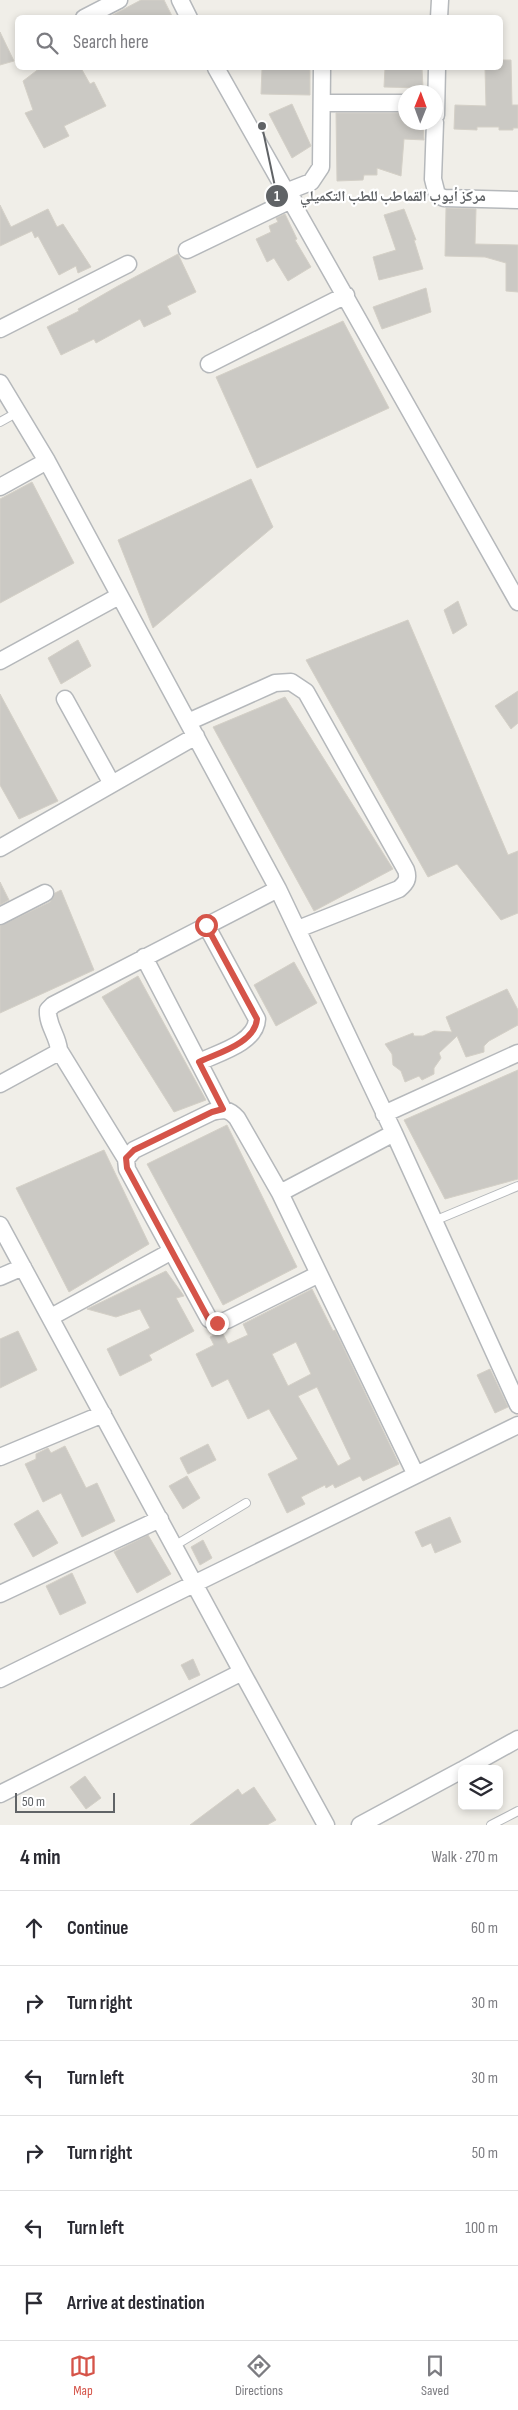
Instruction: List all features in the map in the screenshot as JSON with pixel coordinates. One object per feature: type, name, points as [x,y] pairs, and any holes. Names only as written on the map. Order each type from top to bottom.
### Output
[{"type":"street","points":[[90,15],[119,0]]},
{"type":"street","points":[[180,0],[188,15]]},
{"type":"street","points":[[439,15],[440,0]]},
{"type":"street","points":[[217,70],[290,195],[518,602]]},
{"type":"street","points":[[187,250],[290,195],[311,182],[322,168],[322,70]]},
{"type":"street","points":[[437,70],[437,85]]},
{"type":"street","points":[[323,103],[398,103]]},
{"type":"street","points":[[435,130],[433,179],[437,195],[444,198],[518,200]]},
{"type":"street","points":[[0,329],[128,264]]},
{"type":"street","points":[[210,364],[346,295]]},
{"type":"street","points":[[0,383],[47,461],[278,889],[394,1133],[518,1405]]},
{"type":"street","points":[[0,488],[47,461]]},
{"type":"street","points":[[0,660],[119,596]]},
{"type":"street","points":[[0,848],[112,784],[192,729],[275,683],[291,682],[306,692],[408,876],[406,883],[399,888],[298,929]]},
{"type":"street","points":[[66,699],[112,784]]},
{"type":"street","points":[[278,889],[53,1005],[48,1010],[48,1018],[59,1043],[59,1050],[126,1158],[127,1168],[209,1320],[217,1323],[319,1274]]},
{"type":"street","points":[[0,916],[44,893]]},
{"type":"street","points":[[199,1062],[250,1036],[257,1028],[257,1019],[206,925]]},
{"type":"street","points":[[144,957],[223,1109]]},
{"type":"street","points":[[0,1084],[59,1050]]},
{"type":"street","points":[[384,1114],[518,1053]]},
{"type":"street","points":[[126,1158],[134,1150],[212,1112],[223,1109],[231,1111],[237,1118],[280,1193],[416,1475]]},
{"type":"street","points":[[280,1193],[394,1133]]},
{"type":"street","points":[[0,1225],[326,1825]]},
{"type":"street","points":[[51,1317],[172,1251]]},
{"type":"street","points":[[0,1277],[23,1267]]},
{"type":"street","points":[[0,1457],[103,1414]]},
{"type":"street","points":[[0,1679],[518,1425]]},
{"type":"street","points":[[0,1594],[160,1519]]},
{"type":"street","points":[[0,1794],[242,1672]]},
{"type":"street","points":[[470,1765],[518,1739]]},
{"type":"street","points":[[360,1825],[458,1772]]},
{"type":"lane","points":[[0,422],[18,412]]},
{"type":"lane","points":[[434,1220],[518,1186]]},
{"type":"lane","points":[[174,1546],[246,1503]]},
{"type":"lane","points":[[491,1825],[518,1811]]},
{"type":"building","points":[[141,0],[164,0],[172,15],[113,15]]},
{"type":"building","points":[[0,32],[14,61],[0,65]]},
{"type":"building","points":[[503,60],[511,60],[512,105],[518,105],[518,128],[513,128],[513,130],[499,130],[499,127],[477,127],[477,130],[454,129],[455,105],[486,106],[485,70],[503,70]]},
{"type":"building","points":[[37,70],[82,70],[90,84],[94,82],[106,106],[64,126],[69,136],[44,148],[25,113],[33,110],[23,81]]},
{"type":"building","points":[[262,70],[310,70],[310,95],[261,94]]},
{"type":"building","points":[[385,70],[422,70],[423,85],[398,85],[398,87],[384,87]]},
{"type":"building","points":[[292,104],[311,146],[292,158],[269,114]]},
{"type":"building","points":[[336,113],[398,113],[398,130],[423,130],[424,140],[404,139],[401,176],[377,168],[377,175],[364,175],[363,180],[337,181]]},
{"type":"building","points":[[0,205],[11,227],[48,209],[57,227],[63,224],[91,267],[78,273],[76,266],[59,275],[38,236],[35,238],[32,231],[0,246]]},
{"type":"building","points":[[446,208],[476,209],[475,244],[518,245],[518,292],[506,291],[506,263],[485,257],[445,256]]},
{"type":"building","points":[[404,209],[416,240],[414,240],[423,269],[379,280],[373,257],[396,250],[384,215]]},
{"type":"building","points":[[285,214],[297,239],[295,240],[311,267],[288,281],[274,258],[267,262],[256,239],[271,232],[269,226],[278,222],[276,218]]},
{"type":"building","points":[[178,254],[196,292],[167,306],[171,314],[144,327],[140,319],[96,343],[94,339],[61,355],[47,327],[79,311],[78,309]]},
{"type":"building","points":[[426,288],[431,312],[382,329],[373,307]]},
{"type":"building","points":[[343,321],[389,408],[257,468],[216,377]]},
{"type":"building","points":[[251,479],[273,527],[153,628],[118,540]]},
{"type":"building","points":[[32,482],[74,563],[0,603],[0,499]]},
{"type":"building","points":[[458,601],[467,625],[453,634],[444,610]]},
{"type":"building","points":[[408,620],[508,855],[518,851],[518,913],[501,920],[457,864],[428,877],[306,660]]},
{"type":"building","points":[[78,640],[91,666],[61,684],[48,658]]},
{"type":"building","points":[[518,691],[518,723],[511,729],[495,706]]},
{"type":"building","points":[[0,694],[58,801],[19,819],[0,785]]},
{"type":"building","points":[[285,697],[393,869],[314,911],[213,727]]},
{"type":"building","points":[[0,882],[9,900],[0,905]]},
{"type":"building","points":[[61,890],[94,970],[0,1013],[0,926],[50,902],[55,893]]},
{"type":"building","points":[[294,962],[317,1003],[276,1026],[254,985]]},
{"type":"building","points":[[138,976],[206,1100],[174,1112],[102,997]]},
{"type":"building","points":[[507,989],[518,1010],[518,1025],[489,1041],[484,1046],[484,1052],[466,1057],[457,1036],[439,1053],[441,1058],[434,1068],[434,1074],[422,1080],[419,1076],[405,1082],[401,1071],[393,1065],[392,1054],[385,1044],[413,1033],[414,1036],[423,1036],[434,1031],[452,1032],[446,1017]]},
{"type":"building","points":[[518,1070],[518,1179],[445,1199],[404,1120]]},
{"type":"building","points":[[227,1125],[297,1267],[223,1305],[147,1164]]},
{"type":"building","points":[[104,1150],[149,1244],[69,1292],[16,1188]]},
{"type":"building","points":[[166,1271],[184,1296],[176,1298],[194,1331],[149,1355],[152,1360],[120,1376],[107,1349],[150,1328],[140,1309],[116,1317],[87,1309]]},
{"type":"building","points":[[312,1289],[333,1331],[335,1330],[399,1464],[363,1481],[360,1476],[335,1488],[333,1484],[326,1488],[325,1485],[301,1497],[305,1504],[287,1513],[268,1474],[298,1459],[269,1409],[248,1419],[228,1379],[212,1387],[196,1354],[214,1345],[210,1337],[219,1333],[222,1332],[228,1344],[248,1335],[243,1324]],"holes":[[[296,1342],[311,1374],[288,1386],[272,1354]],[[317,1387],[351,1459],[338,1466],[298,1396]]]},
{"type":"building","points":[[18,1331],[37,1370],[0,1388],[0,1339]]},
{"type":"building","points":[[490,1369],[508,1407],[495,1413],[477,1375]]},
{"type":"building","points":[[208,1444],[216,1460],[188,1474],[180,1458]]},
{"type":"building","points":[[65,1446],[86,1488],[97,1483],[115,1521],[82,1537],[61,1493],[43,1502],[25,1464],[36,1459],[36,1454],[48,1448],[51,1453]]},
{"type":"building","points":[[187,1476],[200,1498],[183,1509],[169,1486]]},
{"type":"building","points":[[38,1510],[58,1543],[33,1557],[14,1524]]},
{"type":"building","points":[[450,1517],[461,1542],[435,1553],[431,1543],[422,1547],[415,1532]]},
{"type":"building","points":[[148,1535],[171,1574],[137,1593],[114,1552]]},
{"type":"building","points":[[203,1540],[212,1558],[200,1565],[191,1547]]},
{"type":"building","points":[[72,1573],[86,1603],[60,1615],[46,1586]]},
{"type":"building","points":[[193,1659],[200,1675],[189,1680],[181,1665]]},
{"type":"building","points":[[85,1776],[101,1798],[86,1809],[70,1787]]},
{"type":"building","points":[[254,1787],[276,1820],[267,1825],[190,1825],[238,1789],[242,1795]]},
{"type":"place","name":"مركز أيوب القماطب للطب التكميلي","points":[[262,126]]},
{"type":"route","points":[[206,925],[257,1019],[257,1028],[250,1036],[199,1062],[223,1109],[212,1112],[134,1150],[126,1158],[127,1168],[209,1320],[217,1323]]}]
